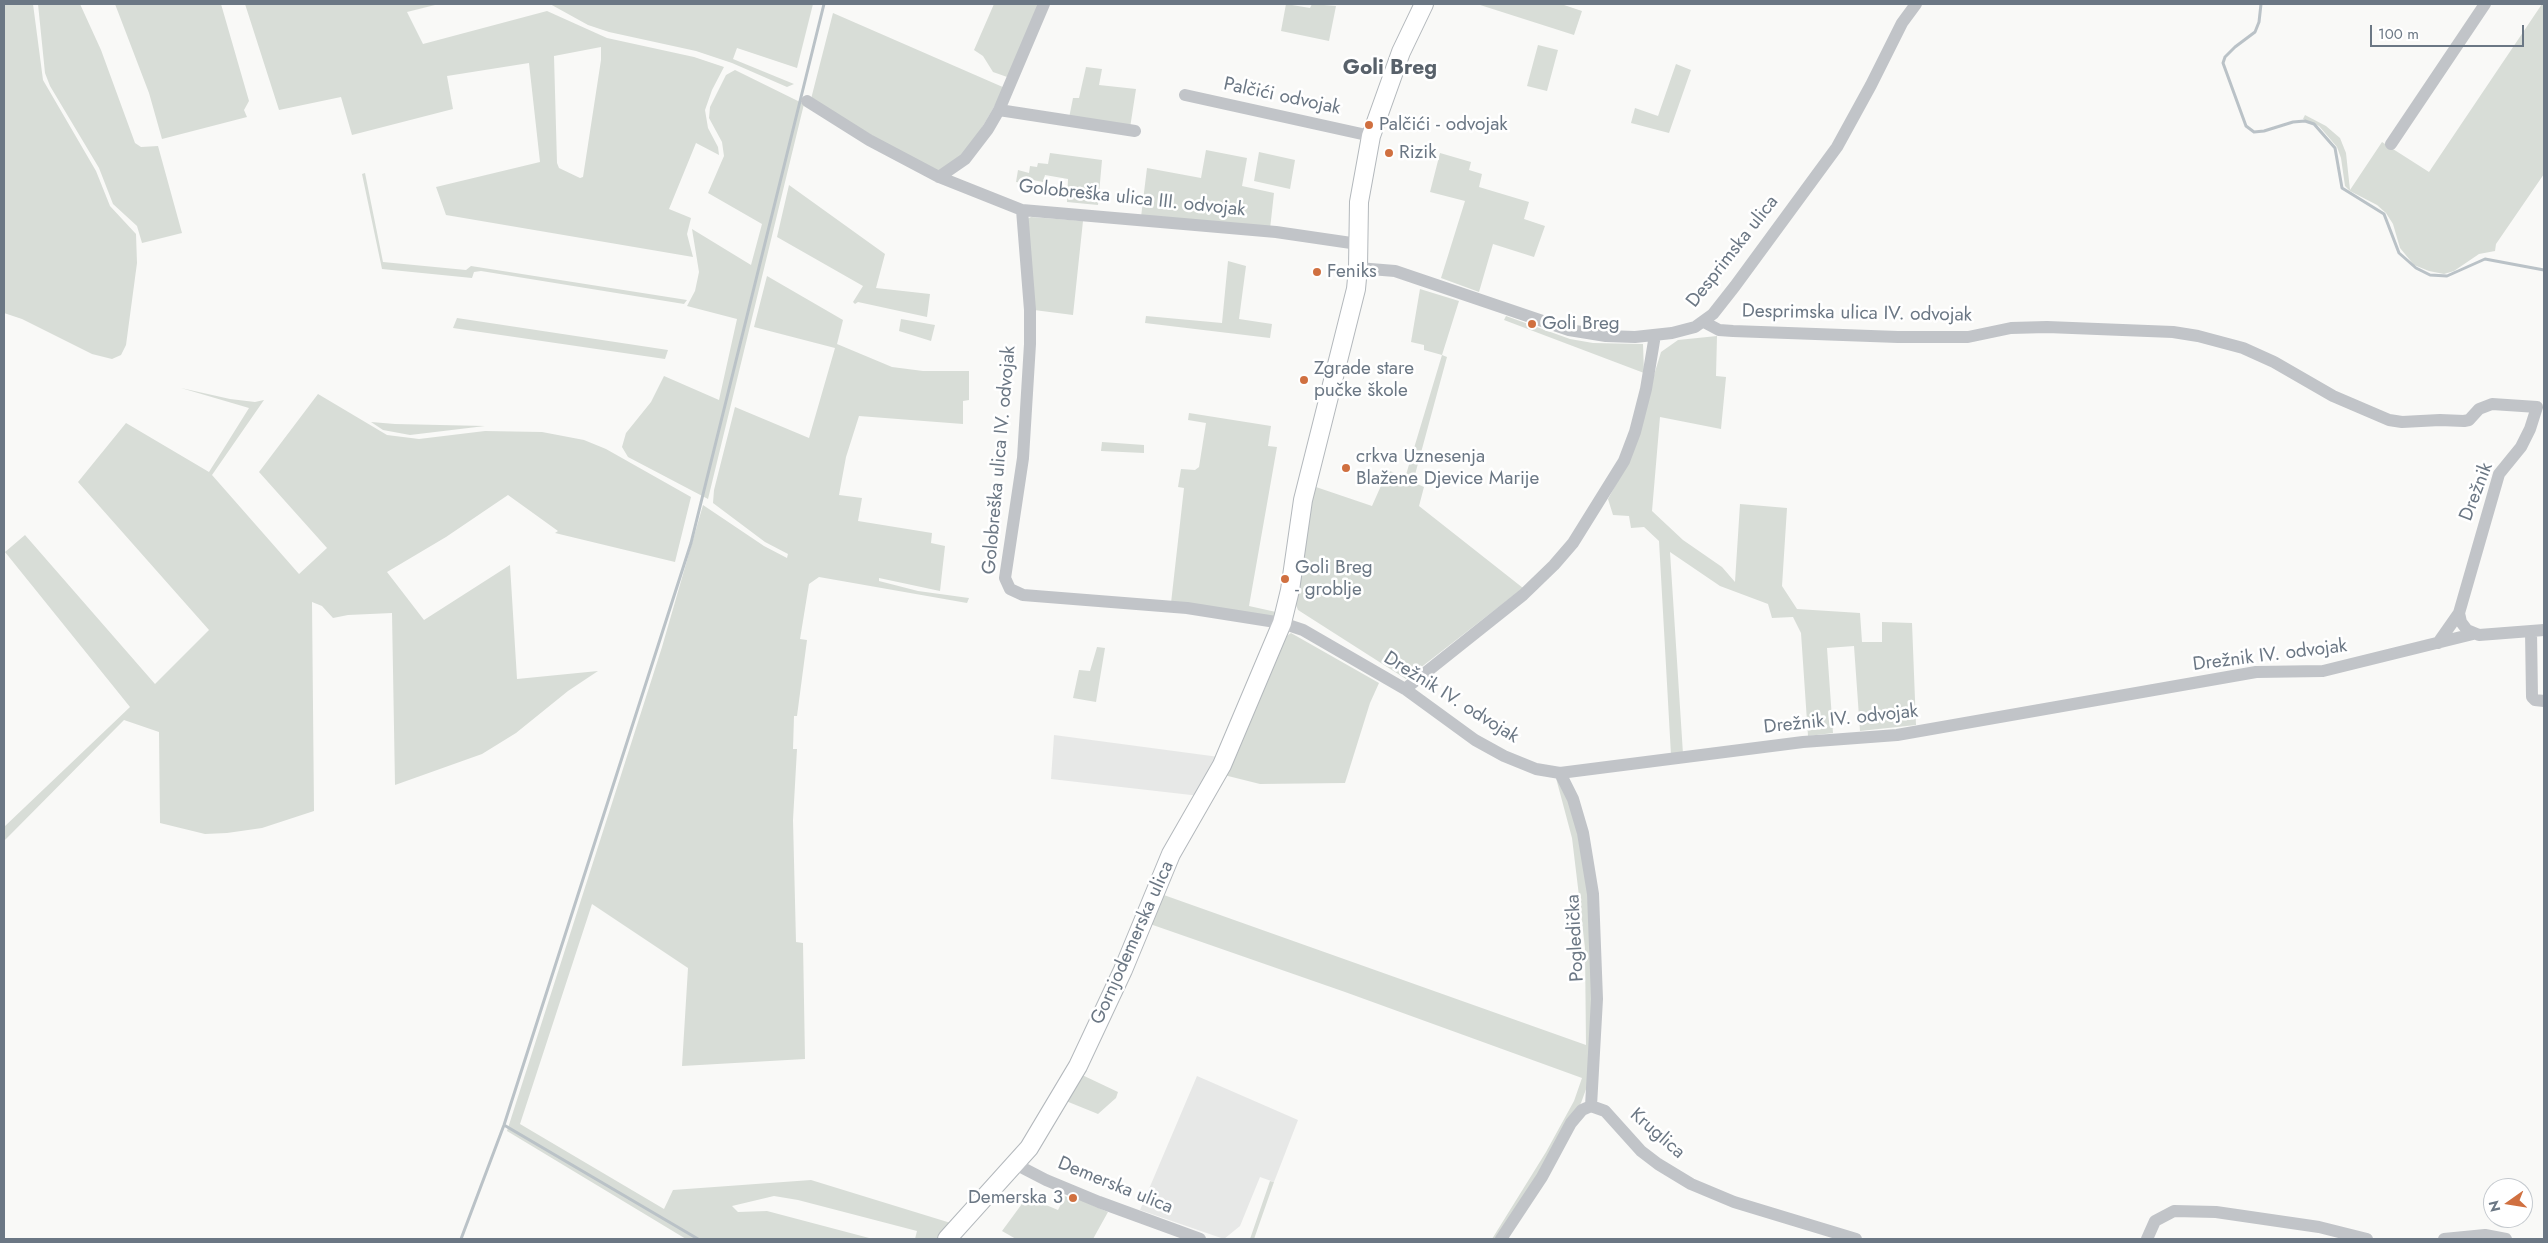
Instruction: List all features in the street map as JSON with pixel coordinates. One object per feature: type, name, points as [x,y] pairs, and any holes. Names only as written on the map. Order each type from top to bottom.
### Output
[{"type":"street","points":[[939,177],[965,159],[981,140],[1000,110],[1044,4]]},
{"type":"street","name":"Gornjodemerska ulica","points":[[947,1239],[1017,1164],[1041,1131],[1078,1066],[1123,970],[1175,846],[1222,766],[1282,623],[1290,590],[1303,500],[1356,289],[1360,202],[1371,136],[1401,52],[1424,4]]},
{"type":"street","name":"Desprimska ulica","points":[[1358,268],[1395,271],[1569,330],[1606,336],[1655,335],[1687,331],[1704,322],[1735,286],[1837,147],[1872,85],[1902,22],[1916,4]]},
{"type":"street","points":[[2391,144],[2485,4]]},
{"type":"street","name":"Palčići odvojak","points":[[1185,95],[1371,136]]},
{"type":"street","name":"Golobreška ulica III. odvojak","points":[[807,101],[869,140],[939,177],[1022,210],[1276,232],[1358,244]]},
{"type":"street","points":[[1000,110],[1135,131]]},
{"type":"street","name":"Golobreška ulica IV. odvojak","points":[[1022,210],[1030,310],[1030,344],[1023,458],[1005,578],[1007,586],[1023,595],[1187,608],[1282,623]]},
{"type":"street","name":"Desprimska ulica IV. odvojak","points":[[1704,322],[1719,330],[1898,337],[1968,337],[2011,328],[2047,327],[2181,333],[2243,348],[2274,362],[2333,396],[2389,420],[2410,422]]},
{"type":"street","points":[[1405,689],[1523,595],[1554,565],[1573,543],[1624,461],[1635,432],[1646,389],[1655,335]]},
{"type":"street","name":"Drežnik","points":[[2410,422],[2464,422],[2469,420],[2479,409],[2492,404],[2537,406],[2526,438],[2499,474],[2459,613]]},
{"type":"street","points":[[2459,613],[2461,622],[2473,634],[2486,635],[2544,630]]},
{"type":"street","points":[[2438,643],[2459,613]]},
{"type":"street","name":"Drežnik IV. odvojak","points":[[1282,623],[1302,630],[1405,689],[1475,740],[1504,756],[1536,769],[1560,773],[1803,742],[1897,734],[2256,672],[2331,670],[2473,634]]},
{"type":"street","points":[[2531,631],[2532,697],[2535,700],[2544,701]]},
{"type":"street","name":"Pogledička","points":[[1560,773],[1573,799],[1583,833],[1593,894],[1597,999],[1591,1106]]},
{"type":"street","points":[[1501,1239],[1542,1177],[1571,1124],[1582,1110],[1591,1106]]},
{"type":"street","name":"Kruglica","points":[[1591,1106],[1604,1112],[1642,1151],[1658,1164],[1691,1184],[1734,1202],[1856,1239]]},
{"type":"street","name":"Demerska ulica","points":[[1017,1164],[1046,1180],[1099,1202],[1200,1239]]},
{"type":"street","points":[[2146,1239],[2155,1221],[2174,1212],[2216,1212],[2319,1227],[2367,1239]]},
{"type":"street","points":[[2444,1239],[2485,1235],[2506,1239]]},
{"type":"shaded area","points":[[4,4],[33,4],[43,80],[96,171],[110,206],[136,234],[137,263],[126,345],[121,355],[112,359],[92,354],[22,319],[4,313]]},
{"type":"shaded area","points":[[38,4],[80,4],[101,50],[135,143],[141,147],[158,146],[182,233],[142,243],[137,226],[113,204],[99,168],[50,86],[45,73]]},
{"type":"shaded area","points":[[115,4],[221,4],[249,101],[244,110],[247,117],[162,139],[149,93]]},
{"type":"shaded area","points":[[245,4],[439,4],[407,12],[423,44],[547,11],[607,38],[694,57],[724,67],[712,90],[705,110],[708,128],[718,147],[719,155],[696,143],[669,209],[691,218],[687,234],[693,257],[446,215],[436,187],[540,162],[529,63],[447,76],[453,109],[352,135],[341,97],[279,110]],"holes":[[[601,47],[601,60],[583,177],[580,178],[559,168],[557,163],[554,56]]]},
{"type":"shaded area","points":[[550,4],[813,4],[797,68],[737,48],[733,59],[794,84],[787,87],[732,63],[696,51],[609,32],[588,25]]},
{"type":"shaded area","points":[[994,4],[1040,4],[1010,78],[993,72],[983,56],[974,50]]},
{"type":"shaded area","points":[[1286,4],[1310,8],[1312,4],[1336,6],[1329,41],[1281,31]]},
{"type":"shaded area","points":[[1477,4],[1561,4],[1582,11],[1574,35]]},
{"type":"shaded area","points":[[2542,4],[2544,4],[2544,174],[2496,244],[2495,251],[2479,254],[2454,271],[2444,274],[2414,265],[2400,248],[2393,224],[2386,213],[2377,205],[2350,191],[2345,186],[2341,158],[2337,147],[2319,126],[2303,119],[2305,115],[2326,126],[2340,138],[2346,153],[2350,190],[2382,142],[2429,172]]},
{"type":"shaded area","points":[[833,13],[1005,88],[969,150],[940,173],[930,170],[811,99]]},
{"type":"shaded area","points":[[1538,45],[1558,50],[1547,91],[1527,86]]},
{"type":"shaded area","points":[[1676,64],[1691,70],[1669,133],[1631,123],[1635,108],[1658,116]]},
{"type":"shaded area","points":[[1086,67],[1102,69],[1099,85],[1136,89],[1130,128],[1069,118],[1073,98],[1079,98]]},
{"type":"shaded area","points":[[735,70],[804,104],[708,499],[628,457],[622,447],[626,433],[651,402],[664,376],[719,400],[737,319],[687,306],[695,291],[699,272],[692,229],[751,265],[762,224],[708,193],[724,156],[722,142],[709,118],[710,107],[726,75]]},
{"type":"shaded area","points":[[1206,150],[1247,158],[1242,186],[1274,193],[1270,229],[1141,217],[1147,168],[1201,178]]},
{"type":"shaded area","points":[[1259,152],[1295,160],[1290,189],[1254,181]]},
{"type":"shaded area","points":[[1050,153],[1102,160],[1098,205],[1067,202],[1068,179],[1045,175],[1043,182],[1033,180],[1031,184],[1016,182],[1018,170],[1029,173],[1030,166],[1037,167],[1038,163],[1048,164]]},
{"type":"shaded area","points":[[1440,153],[1471,162],[1469,170],[1482,174],[1479,187],[1529,202],[1524,219],[1545,226],[1534,257],[1493,244],[1479,292],[1441,278],[1465,201],[1430,192]]},
{"type":"shaded area","points":[[365,173],[383,262],[466,270],[471,266],[687,300],[684,304],[481,271],[474,272],[472,278],[382,269],[362,174]]},
{"type":"shaded area","points":[[789,185],[885,254],[876,288],[930,294],[927,317],[858,302],[855,304],[853,302],[863,286],[777,237]]},
{"type":"shaded area","points":[[1031,217],[1083,221],[1073,315],[1034,310],[1027,219]]},
{"type":"shaded area","points":[[1228,261],[1246,266],[1239,319],[1272,324],[1270,338],[1145,323],[1146,316],[1222,323]]},
{"type":"shaded area","points":[[767,276],[843,320],[837,344],[892,367],[923,371],[969,371],[969,400],[963,401],[963,424],[859,416],[846,457],[839,495],[862,498],[858,521],[932,533],[931,543],[945,546],[940,591],[879,578],[879,581],[918,591],[969,598],[967,603],[819,577],[809,584],[800,639],[807,640],[797,716],[794,716],[793,749],[797,749],[793,820],[796,942],[803,943],[805,1059],[682,1066],[688,968],[592,904],[520,1124],[664,1209],[673,1190],[811,1180],[954,1224],[941,1239],[915,1239],[917,1231],[798,1200],[774,1196],[732,1206],[738,1212],[767,1211],[873,1239],[686,1239],[507,1131],[662,647],[703,505],[764,546],[787,558],[788,554],[765,542],[713,503],[714,490],[735,407],[809,438],[835,348],[754,327]]},
{"type":"shaded area","points":[[1420,289],[1459,301],[1442,355],[1424,350],[1424,345],[1411,342]]},
{"type":"shaded area","points":[[1506,316],[1570,339],[1593,343],[1643,344],[1644,373],[1504,320]]},
{"type":"shaded area","points":[[457,318],[668,350],[665,359],[453,328]]},
{"type":"shaded area","points":[[901,319],[935,325],[931,341],[899,331]]},
{"type":"shaded area","points":[[1717,336],[1716,376],[1726,377],[1721,429],[1660,417],[1652,511],[1683,540],[1722,567],[1735,582],[1740,504],[1787,508],[1782,586],[1797,609],[1860,613],[1862,642],[1882,642],[1882,622],[1912,623],[1916,725],[1860,731],[1854,646],[1827,648],[1833,733],[1808,736],[1801,633],[1793,617],[1772,618],[1768,604],[1720,586],[1670,552],[1683,754],[1671,755],[1659,541],[1644,527],[1631,528],[1629,516],[1613,515],[1608,499],[1627,464],[1661,352],[1678,340]]},
{"type":"shaded area","points":[[1442,355],[1447,357],[1413,482],[1424,487],[1419,506],[1523,588],[1406,679],[1298,610],[1296,605],[1313,486],[1372,506],[1388,470],[1405,478]]},
{"type":"shaded area","points":[[181,388],[230,399],[255,402],[264,400],[212,475],[299,574],[327,548],[259,472],[318,394],[387,435],[419,439],[485,431],[542,432],[584,440],[606,449],[691,497],[675,562],[555,533],[558,531],[508,495],[446,537],[387,572],[424,620],[510,565],[517,679],[598,671],[568,691],[516,733],[482,754],[395,785],[392,613],[348,615],[333,618],[322,606],[312,602],[314,811],[262,828],[227,833],[205,834],[160,823],[159,732],[124,720],[4,841],[4,827],[130,707],[5,552],[25,535],[155,684],[209,630],[78,482],[126,423],[209,472],[249,408]]},
{"type":"shaded area","points":[[1189,413],[1271,426],[1268,446],[1277,447],[1249,606],[1276,612],[1274,618],[1171,603],[1184,488],[1178,487],[1181,469],[1195,470],[1199,467],[1206,423],[1188,420]]},
{"type":"shaded area","points":[[371,422],[485,426],[410,435],[383,430]]},
{"type":"shaded area","points":[[1102,442],[1144,445],[1144,453],[1101,451]]},
{"type":"shaded area","points":[[1291,633],[1379,683],[1370,703],[1345,783],[1260,784],[1224,775],[1282,639]]},
{"type":"shaded area","points":[[1097,647],[1105,648],[1096,702],[1073,698],[1079,670],[1090,671]]},
{"type":"shaded area","points":[[1054,735],[1219,757],[1200,796],[1051,779]]},
{"type":"shaded area","points":[[1556,778],[1566,791],[1586,865],[1593,999],[1589,1081],[1581,1103],[1498,1239],[1492,1239],[1546,1152],[1574,1101],[1582,1078],[1150,924],[1161,894],[1586,1045],[1585,948],[1572,838]]},
{"type":"shaded area","points":[[1080,1074],[1118,1092],[1116,1098],[1098,1114],[1066,1101]]},
{"type":"shaded area","points":[[1197,1076],[1298,1120],[1274,1182],[1260,1177],[1240,1226],[1224,1239],[1140,1210]]},
{"type":"shaded area","points":[[1270,1181],[1274,1182],[1254,1239],[1250,1239]]},
{"type":"shaded area","points":[[1065,1196],[1075,1201],[1076,1198],[1108,1212],[1093,1239],[1016,1239],[1002,1231],[1027,1197],[1058,1210]]},
{"type":"waterway","points":[[461,1239],[504,1125],[691,543],[824,4]]},
{"type":"waterway","points":[[2261,4],[2259,22],[2255,32],[2235,47],[2225,57],[2223,63],[2246,126],[2254,132],[2264,131],[2293,122],[2305,121],[2314,124],[2335,148],[2342,188],[2384,214],[2399,253],[2416,268],[2430,275],[2447,276],[2485,259],[2544,270]]},
{"type":"waterway","points":[[504,1125],[698,1239]]},
{"type":"place","name":"Palčići - odvojak","points":[[1369,125]]},
{"type":"place","name":"Rizik","points":[[1389,153]]},
{"type":"place","name":"Feniks","points":[[1317,272]]},
{"type":"place","name":"Goli Breg","points":[[1532,324]]},
{"type":"place","name":"Zgrade stare pučke škole","points":[[1304,380]]},
{"type":"place","name":"crkva Uznesenja Blažene Djevice Marije","points":[[1346,468]]},
{"type":"place","name":"Goli Breg - groblje","points":[[1285,579]]},
{"type":"place","name":"Demerska 3","points":[[1073,1198]]},
{"type":"district","name":"Goli Breg","points":[[1390,69]]}]
